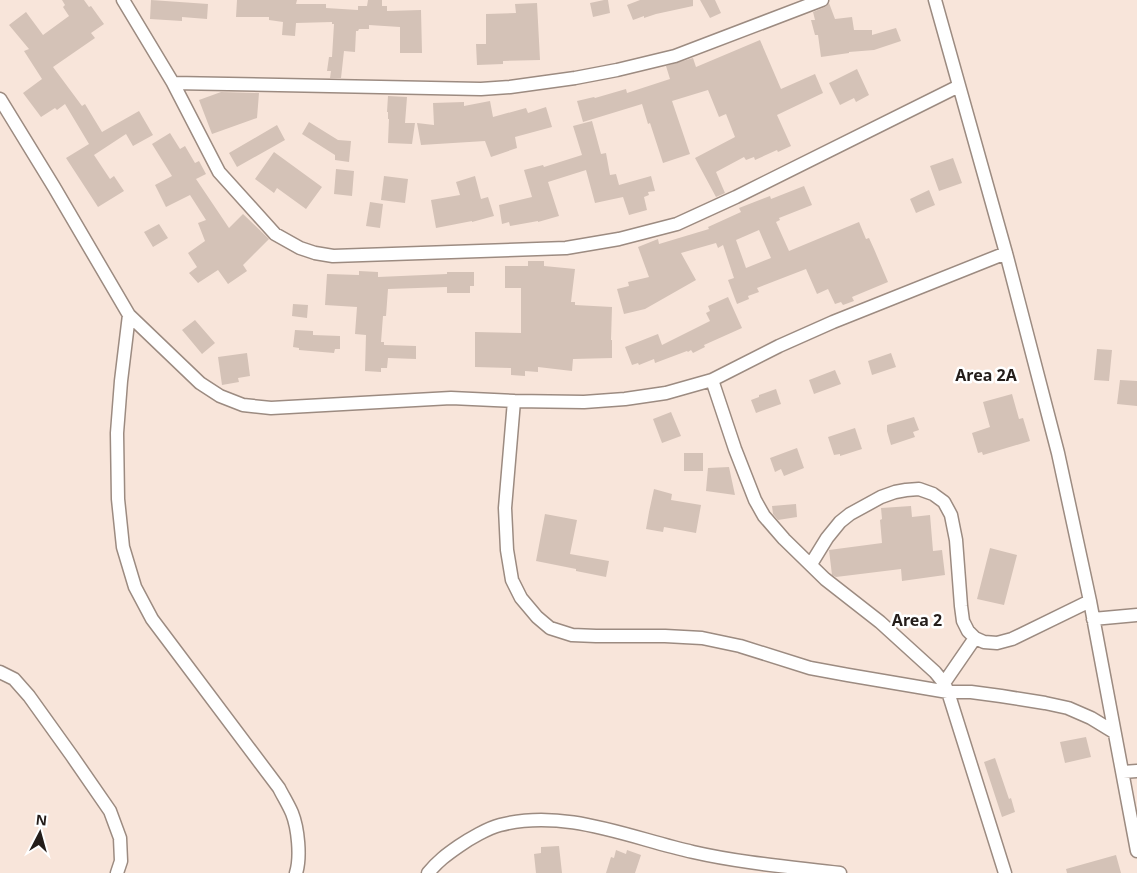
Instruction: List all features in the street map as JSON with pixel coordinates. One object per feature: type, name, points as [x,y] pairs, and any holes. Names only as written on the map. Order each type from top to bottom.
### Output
[{"type":"street","points":[[123,0],[173,83],[219,172],[276,234],[300,248],[333,256],[566,248],[619,240],[677,224],[736,197],[959,86]]},
{"type":"street","points":[[173,83],[481,89],[510,87],[575,78],[675,56],[822,0]]},
{"type":"street","points":[[935,0],[1006,253],[1058,452],[1090,601],[1137,852]]},
{"type":"street","points":[[0,98],[129,315],[200,383],[220,396],[243,405],[271,408],[451,398],[584,402],[666,393],[712,380],[778,346],[833,322],[1006,253]]},
{"type":"street","points":[[129,315],[117,433],[118,499],[123,547],[135,587],[152,619],[278,788],[292,814],[299,847],[296,873]]},
{"type":"street","points":[[712,380],[735,449],[755,500],[764,516],[779,533],[838,589],[880,622],[934,672],[946,688],[1005,873]]},
{"type":"street","points":[[514,401],[505,508],[507,550],[512,580],[521,598],[537,617],[550,628],[572,635],[702,638],[740,646],[810,668],[1001,696],[1068,708],[1091,718],[1114,732]]},
{"type":"street","points":[[811,564],[827,538],[840,522],[850,514],[881,497],[895,492],[919,490],[933,494],[944,502],[951,516],[956,540],[963,621],[968,631],[975,638],[984,642],[997,643],[1012,639],[1090,601]]},
{"type":"street","points":[[1093,618],[1137,615]]},
{"type":"street","points":[[946,688],[975,638]]},
{"type":"street","points":[[0,672],[14,679],[29,696],[110,811],[120,838],[121,861],[118,873]]},
{"type":"street","points":[[1123,772],[1137,771]]},
{"type":"street","points":[[428,873],[438,861],[468,840],[498,825],[532,820],[570,821],[694,852],[840,873]]},
{"type":"building","points":[[62,0],[84,0],[89,7],[91,6],[104,24],[91,33],[95,38],[53,67],[82,106],[85,104],[102,132],[139,111],[153,135],[133,146],[126,134],[94,155],[110,179],[114,176],[124,191],[98,207],[66,158],[89,144],[65,104],[41,117],[23,93],[42,79],[24,51],[29,49],[9,25],[26,12],[43,35],[69,16],[63,7],[65,5]]},
{"type":"building","points":[[151,0],[208,4],[207,19],[182,17],[182,21],[150,19]]},
{"type":"building","points":[[237,0],[297,0],[296,4],[326,4],[326,8],[358,10],[358,6],[367,6],[368,0],[382,0],[382,6],[387,6],[387,11],[421,10],[422,53],[400,53],[400,27],[369,25],[369,29],[359,29],[356,31],[355,52],[344,51],[341,78],[330,78],[331,71],[327,71],[329,57],[332,57],[334,24],[332,22],[296,23],[295,36],[282,35],[283,22],[269,20],[269,17],[236,17]]},
{"type":"building","points":[[608,0],[610,13],[593,17],[590,3]]},
{"type":"building","points":[[640,0],[693,0],[693,6],[633,20],[627,5]]},
{"type":"building","points":[[700,0],[715,0],[721,13],[710,18]]},
{"type":"building","points":[[537,3],[540,60],[503,61],[503,64],[477,65],[476,44],[486,44],[486,14],[516,13],[515,4]]},
{"type":"building","points":[[829,3],[835,19],[852,17],[854,30],[872,30],[872,35],[896,28],[901,41],[874,50],[821,57],[818,35],[815,35],[811,20],[815,20],[813,12],[825,7]]},
{"type":"building","points":[[760,40],[781,89],[815,74],[823,93],[777,115],[791,146],[755,160],[754,157],[746,160],[744,157],[716,172],[725,193],[716,197],[695,158],[735,137],[726,114],[719,117],[708,90],[672,101],[690,154],[663,163],[642,104],[583,122],[577,101],[626,89],[627,93],[670,79],[666,66],[693,58],[696,67]]},
{"type":"building","points":[[857,69],[869,95],[856,102],[854,98],[840,105],[829,83]]},
{"type":"building","points":[[221,92],[259,93],[257,118],[212,134],[199,100]]},
{"type":"building","points":[[388,96],[407,97],[405,123],[415,123],[412,144],[388,143]]},
{"type":"building","points":[[490,101],[493,117],[526,108],[528,113],[546,107],[552,127],[515,137],[517,148],[491,157],[485,141],[421,145],[417,123],[434,125],[433,103],[464,102],[464,106]]},
{"type":"building","points":[[592,121],[601,154],[606,153],[610,175],[616,174],[619,185],[651,176],[655,191],[648,192],[649,195],[644,197],[647,210],[629,215],[623,197],[595,203],[586,170],[548,182],[559,216],[538,222],[510,226],[509,222],[502,224],[499,205],[532,197],[524,170],[543,165],[544,167],[582,155],[573,126]]},
{"type":"building","points":[[309,122],[338,140],[351,141],[349,162],[335,160],[335,155],[302,134]]},
{"type":"building","points":[[277,125],[285,140],[237,167],[229,153]]},
{"type":"building","points":[[170,133],[180,149],[185,146],[195,163],[199,161],[206,174],[196,179],[229,228],[243,214],[269,239],[243,265],[247,271],[228,284],[218,270],[198,283],[189,273],[197,267],[188,253],[205,241],[198,223],[206,220],[190,195],[166,207],[155,185],[172,176],[152,144]]},
{"type":"building","points":[[274,152],[322,187],[306,209],[277,188],[274,193],[255,179]]},
{"type":"building","points":[[953,158],[962,183],[939,191],[930,166]]},
{"type":"building","points":[[336,169],[354,171],[352,196],[334,194]]},
{"type":"building","points":[[384,176],[408,179],[405,203],[381,200]]},
{"type":"building","points":[[475,176],[481,199],[488,197],[494,216],[436,228],[431,200],[460,195],[456,182]]},
{"type":"building","points":[[804,186],[812,205],[779,218],[780,220],[776,222],[789,251],[859,222],[866,239],[869,238],[888,282],[852,297],[854,301],[843,305],[841,302],[835,304],[828,289],[817,294],[806,269],[757,288],[759,292],[748,296],[749,299],[737,304],[728,280],[734,278],[723,245],[718,248],[716,243],[681,253],[696,280],[645,309],[624,314],[617,289],[629,286],[628,282],[649,277],[638,247],[658,239],[659,244],[709,229],[708,227],[741,212],[739,208],[770,196],[771,199]],"holes":[[[759,230],[771,258],[746,268],[736,240]]]},
{"type":"building","points":[[929,190],[935,205],[916,213],[910,199]]},
{"type":"building","points":[[370,202],[383,204],[380,228],[366,226]]},
{"type":"building","points":[[159,224],[168,238],[153,247],[144,232]]},
{"type":"building","points":[[528,261],[544,261],[544,266],[575,269],[571,302],[575,302],[575,305],[612,307],[612,358],[573,359],[572,371],[538,367],[538,372],[525,371],[525,376],[511,375],[511,368],[475,367],[475,332],[521,333],[521,288],[505,288],[505,266],[528,266]]},
{"type":"building","points":[[359,271],[378,272],[378,277],[474,272],[474,286],[470,286],[470,293],[447,293],[447,287],[388,289],[386,316],[383,316],[381,342],[384,342],[384,345],[416,346],[416,359],[388,358],[387,368],[381,368],[381,372],[365,371],[366,335],[355,334],[357,307],[325,305],[327,274],[359,275]]},
{"type":"building","points":[[728,297],[742,328],[704,345],[705,347],[693,353],[691,350],[655,363],[654,359],[639,365],[638,363],[632,365],[625,347],[658,334],[662,345],[710,321],[706,313],[710,311],[708,306]]},
{"type":"building","points":[[293,304],[308,305],[307,318],[292,316]]},
{"type":"building","points":[[195,320],[215,343],[202,354],[182,330]]},
{"type":"building","points":[[295,330],[313,331],[313,335],[340,336],[340,349],[335,349],[334,353],[299,350],[299,348],[293,347]]},
{"type":"building","points":[[1097,349],[1112,350],[1109,381],[1094,380]]},
{"type":"building","points":[[247,353],[250,376],[238,378],[239,382],[222,385],[218,357]]},
{"type":"building","points":[[891,353],[896,367],[872,375],[868,361]]},
{"type":"building","points":[[835,370],[841,384],[814,394],[809,380]]},
{"type":"building","points":[[1120,380],[1137,381],[1137,406],[1117,404]]},
{"type":"building","points":[[776,389],[781,404],[756,413],[751,400]]},
{"type":"building","points":[[1012,394],[1019,419],[1023,418],[1030,441],[983,455],[982,452],[978,453],[972,433],[990,427],[983,402]]},
{"type":"building","points":[[671,412],[681,436],[662,443],[653,419]]},
{"type":"building","points":[[914,417],[919,430],[913,432],[915,437],[891,445],[887,425]]},
{"type":"building","points":[[855,428],[862,449],[840,456],[840,454],[834,455],[828,437]]},
{"type":"building","points":[[797,448],[804,468],[784,476],[781,469],[775,472],[770,458]]},
{"type":"building","points":[[684,453],[703,453],[703,471],[684,471]]},
{"type":"building","points":[[729,467],[735,495],[706,491],[708,468]]},
{"type":"building","points":[[654,489],[672,494],[671,500],[701,505],[696,533],[664,527],[663,532],[646,529]]},
{"type":"building","points":[[796,504],[797,517],[778,520],[773,514],[772,506]]},
{"type":"building","points":[[911,506],[912,517],[930,515],[933,551],[942,550],[945,575],[902,581],[901,569],[836,577],[832,575],[829,550],[882,543],[881,508]]},
{"type":"building","points":[[545,514],[577,520],[570,554],[609,561],[606,577],[536,561]]},
{"type":"building","points":[[990,548],[1017,555],[1004,605],[977,599]]},
{"type":"building","points":[[1086,737],[1091,757],[1065,763],[1060,742]]},
{"type":"building","points":[[995,758],[1015,812],[1002,817],[984,762]]},
{"type":"building","points":[[559,846],[562,873],[536,873],[534,854],[541,853],[541,847]]},
{"type":"building","points":[[616,850],[626,854],[627,850],[641,855],[635,873],[606,873],[611,857],[614,858]]},
{"type":"building","points":[[1116,855],[1121,873],[1067,873],[1066,869]]},
{"type":"district","name":"Area 2A","points":[[986,375]]},
{"type":"district","name":"Area 2","points":[[917,620]]}]
